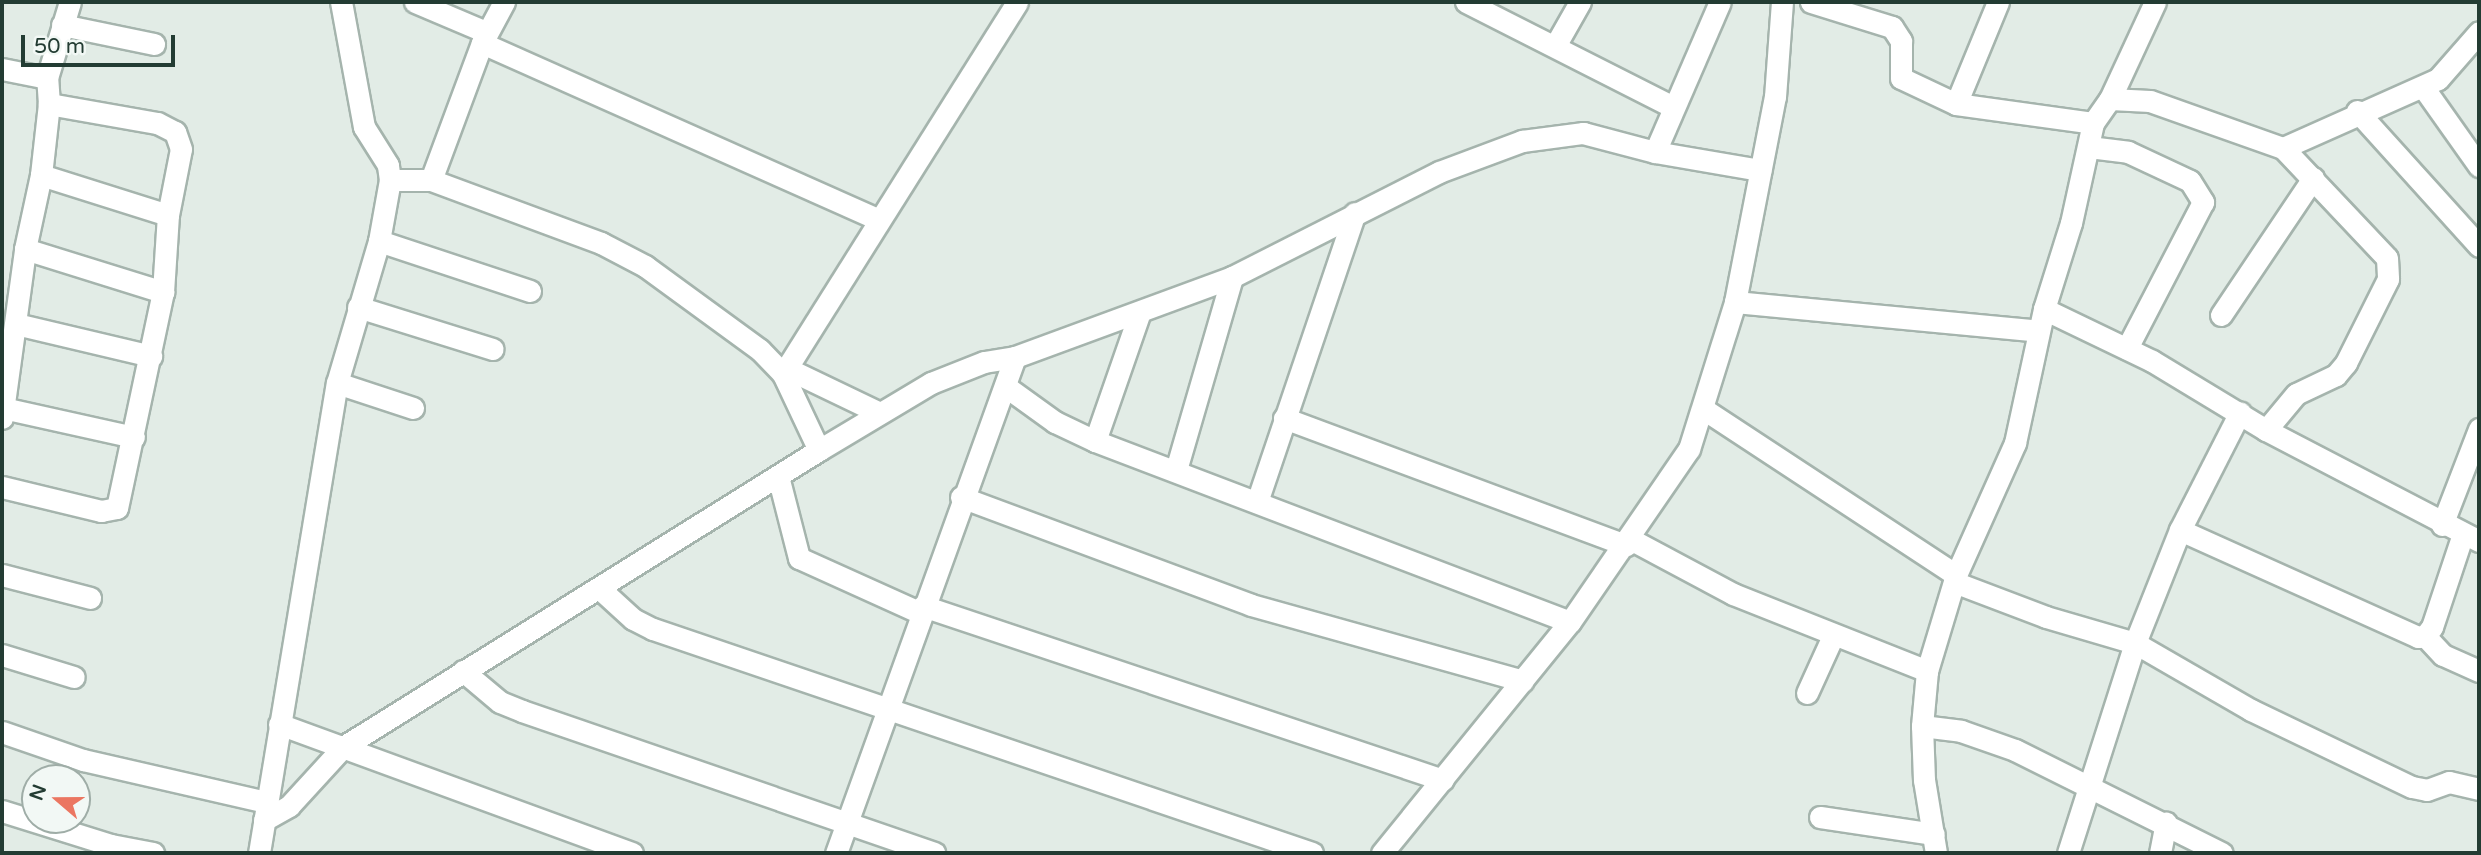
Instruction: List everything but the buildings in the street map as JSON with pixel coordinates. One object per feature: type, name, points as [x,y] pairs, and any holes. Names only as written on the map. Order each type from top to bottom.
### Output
[{"type":"street","points":[[70,2],[47,78],[49,104],[41,175],[25,249],[3,413],[134,438]]},
{"type":"street","points":[[258,853],[337,383],[379,241],[390,180],[388,165],[363,127],[341,2]]},
{"type":"street","points":[[415,2],[484,38],[877,219]]},
{"type":"street","points":[[431,180],[484,38],[504,2]]},
{"type":"street","points":[[784,371],[877,219],[1017,2]]},
{"type":"street","points":[[1466,2],[1555,46],[1606,77],[1673,107]]},
{"type":"street","points":[[1555,46],[1580,2]]},
{"type":"street","points":[[1654,152],[1720,2]]},
{"type":"street","points":[[1382,853],[1570,622],[1628,542],[1689,449],[1705,410],[1735,302],[1775,97],[1782,2]]},
{"type":"street","points":[[1811,2],[1892,27],[1901,41],[1901,78],[1956,104],[2093,123]]},
{"type":"street","points":[[1956,104],[1998,2]]},
{"type":"street","points":[[1821,817],[1935,844],[1924,780],[1923,726],[1927,671],[1955,579],[2015,443],[2044,309],[2089,147],[2093,123],[2110,99],[2155,2]]},
{"type":"street","points":[[62,25],[155,44]]},
{"type":"street","points":[[2283,148],[2357,111],[2438,79],[2479,32]]},
{"type":"street","points":[[2,69],[47,78]]},
{"type":"street","points":[[2423,87],[2479,166]]},
{"type":"street","points":[[2110,99],[2150,102],[2283,148],[2378,244],[2387,258],[2388,279],[2346,363],[2336,375],[2296,394],[2266,430]]},
{"type":"street","points":[[2,487],[110,512],[120,501],[163,292],[168,215],[181,149],[175,132],[137,118],[49,104]]},
{"type":"street","points":[[2357,111],[2479,246]]},
{"type":"street","points":[[2,732],[83,760],[266,811],[289,806],[343,747],[819,450],[956,371],[1015,356],[1232,277],[1355,214],[1489,152],[1554,134],[1583,133],[1654,152],[1760,170]]},
{"type":"street","points":[[2089,147],[2128,152],[2178,175],[2190,181],[2203,202],[2127,348]]},
{"type":"street","points":[[41,175],[168,215]]},
{"type":"street","points":[[2221,315],[2313,178]]},
{"type":"street","points":[[390,180],[431,180],[619,251],[732,329],[784,371],[880,414]]},
{"type":"street","points":[[1257,502],[1355,214]]},
{"type":"street","points":[[379,241],[530,291]]},
{"type":"street","points":[[25,249],[163,292]]},
{"type":"street","points":[[1176,470],[1232,277]]},
{"type":"street","points":[[1735,302],[2039,331]]},
{"type":"street","points":[[358,307],[493,349]]},
{"type":"street","points":[[2044,309],[2127,348],[2240,412],[2266,430],[2471,538],[2425,636]]},
{"type":"street","points":[[1095,441],[1140,312]]},
{"type":"street","points":[[16,324],[151,356]]},
{"type":"street","points":[[836,853],[961,497],[1015,356]]},
{"type":"street","points":[[784,371],[819,450]]},
{"type":"street","points":[[337,383],[413,408]]},
{"type":"street","points":[[1005,386],[1055,422],[1095,441],[1570,622]]},
{"type":"street","points":[[1705,410],[1955,579],[2046,617],[2135,643],[2250,710],[2412,787],[2427,790],[2449,782],[2479,789]]},
{"type":"street","points":[[2068,853],[2087,782],[2135,643],[2180,530],[2240,412]]},
{"type":"street","points":[[1284,418],[1628,542],[1733,594],[1833,636],[1927,671]]},
{"type":"street","points":[[2442,525],[2479,429]]},
{"type":"street","points":[[778,476],[799,558],[922,609],[1443,780]]},
{"type":"street","points":[[961,497],[1251,605],[1523,681]]},
{"type":"street","points":[[2180,530],[2412,635],[2425,636],[2443,655],[2479,671]]},
{"type":"street","points":[[2,575],[90,598]]},
{"type":"street","points":[[599,588],[643,625],[886,711],[1312,853]]},
{"type":"street","points":[[1807,693],[1833,636]]},
{"type":"street","points":[[2,655],[74,677]]},
{"type":"street","points":[[463,671],[492,696],[522,711],[934,853]]},
{"type":"street","points":[[279,724],[601,848],[632,853]]},
{"type":"street","points":[[1923,726],[1978,736],[2087,782],[2222,853]]},
{"type":"street","points":[[2,811],[111,845],[153,853]]},
{"type":"street","points":[[2160,853],[2166,823]]}]
